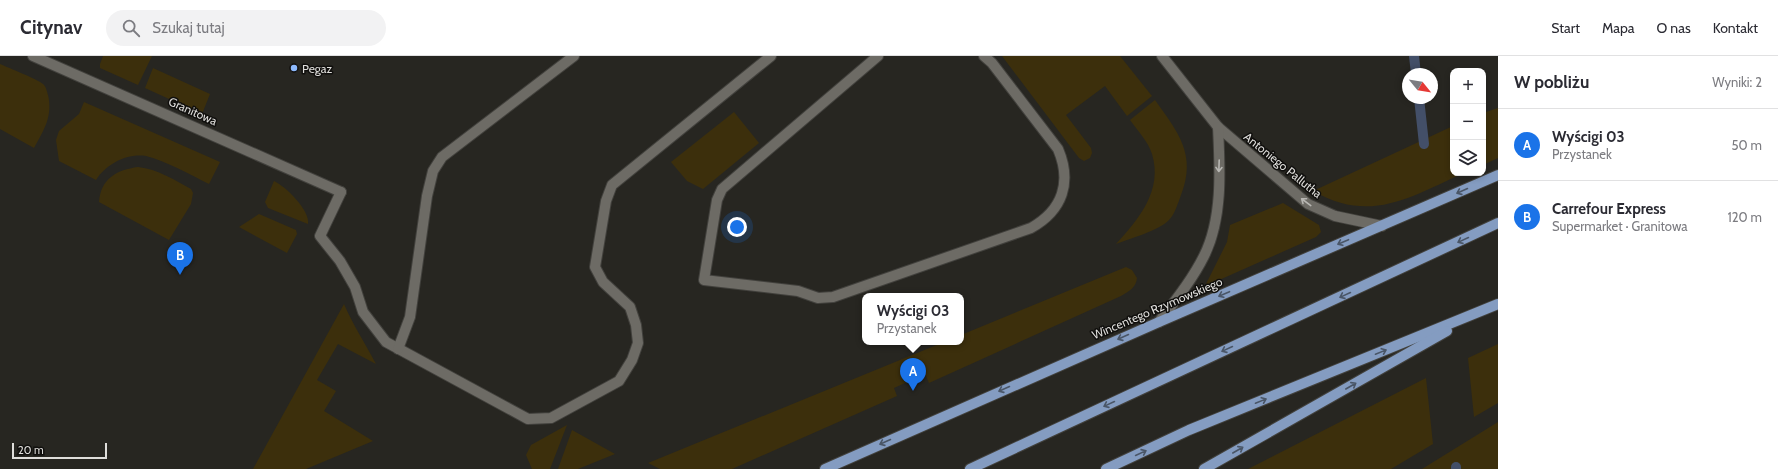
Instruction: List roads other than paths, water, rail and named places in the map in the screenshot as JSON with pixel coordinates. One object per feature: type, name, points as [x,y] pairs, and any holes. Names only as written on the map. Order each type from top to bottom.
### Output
[{"type":"main road","name":"Wincentego Rzymowskiego","points":[[826,468],[1498,175]]},
{"type":"main road","points":[[970,469],[1498,223]]},
{"type":"main road","points":[[1106,469],[1189,430],[1498,304]]},
{"type":"main road","points":[[1204,469],[1484,310]]},
{"type":"street","name":"Granitowa","points":[[33,56],[341,192],[320,236],[340,262],[355,287],[363,312],[386,342],[398,349]]},
{"type":"street","points":[[574,56],[442,157],[433,171],[427,196],[410,317],[398,349],[528,419],[551,418],[620,381],[632,360],[638,343],[636,325],[630,307],[603,282],[595,267],[606,202],[612,185],[771,56]]},
{"type":"street","points":[[878,56],[722,189],[717,200],[704,280],[798,291],[818,298],[833,297],[1031,228],[1043,222],[1060,200],[1064,188],[1065,174],[1063,161],[1058,149],[992,63],[984,56]]},
{"type":"street","name":"Antoniego Pallutha","points":[[1162,56],[1218,127],[1308,204],[1335,216],[1382,226]]},
{"type":"street","points":[[1159,322],[1194,275],[1210,240],[1214,226],[1218,199],[1220,156],[1218,127]]},
{"type":"waterway","points":[[1414,56],[1415,68]]},
{"type":"waterway","points":[[1420,104],[1424,144]]},
{"type":"place","name":"Pegaz","points":[[294,68]]},
{"type":"place","name":"Carrefour Express","points":[[180,275]]},
{"type":"place","name":"Wyścigi 03","points":[[913,391]]}]
